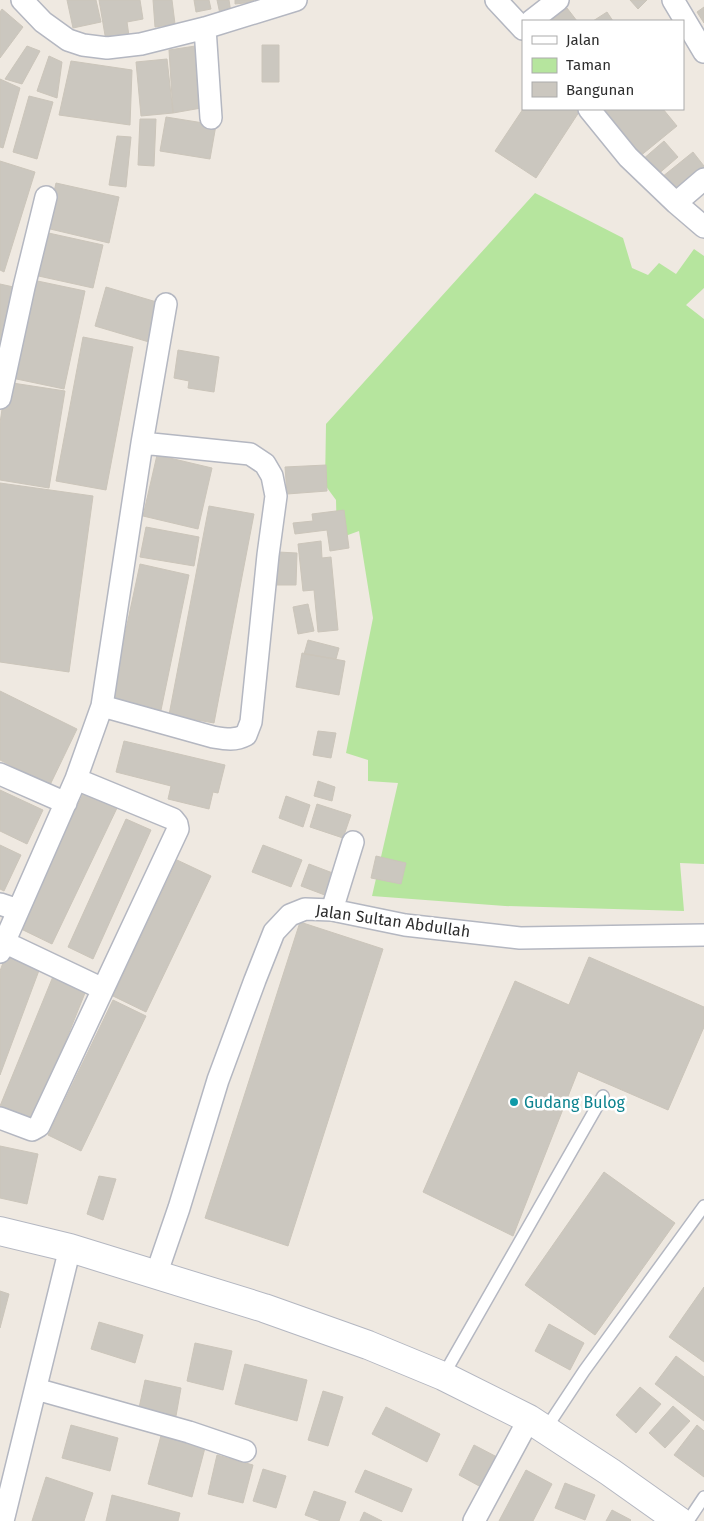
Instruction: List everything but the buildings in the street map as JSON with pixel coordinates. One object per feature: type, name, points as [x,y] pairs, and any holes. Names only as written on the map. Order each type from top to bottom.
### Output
[{"type":"street","points":[[22,0],[43,22],[68,40],[107,48],[141,44],[205,28],[296,0]]},
{"type":"street","points":[[496,0],[522,27]]},
{"type":"street","points":[[532,20],[558,0]]},
{"type":"street","points":[[673,0],[704,52]]},
{"type":"street","points":[[205,28],[211,118]]},
{"type":"street","points":[[590,110],[628,156],[676,203],[704,227]]},
{"type":"street","points":[[676,203],[704,180]]},
{"type":"street","points":[[1,385],[46,197]]},
{"type":"street","points":[[103,989],[2,947],[9,907],[66,803],[102,706],[142,443],[166,304]]},
{"type":"street","points":[[102,706],[226,739],[239,739],[246,735],[251,722],[276,496],[272,476],[265,464],[250,454],[142,443]]},
{"type":"street","points":[[0,774],[66,803]]},
{"type":"street","points":[[0,1118],[32,1130],[39,1126],[177,834],[178,826],[173,819],[166,815],[76,779]]},
{"type":"street","points":[[332,910],[353,842]]},
{"type":"street","name":"Jalan Sultan Abdullah","points":[[156,1275],[180,1208],[218,1080],[254,980],[274,932],[283,922],[297,912],[305,909],[332,910],[405,924],[520,938],[704,935]]},
{"type":"street","points":[[0,1232],[70,1248],[264,1308],[368,1345],[443,1376],[537,1424],[679,1521]]},
{"type":"street","points":[[3,1521],[70,1248]]},
{"type":"street","points":[[36,1389],[189,1432],[245,1451]]},
{"type":"street","points":[[474,1521],[537,1424]]},
{"type":"lane","points":[[443,1376],[603,1096]]},
{"type":"lane","points":[[537,1424],[584,1371],[704,1206]]},
{"type":"lane","points":[[688,1521],[704,1497]]},
{"type":"green space","points":[[535,193],[623,238],[632,268],[648,275],[659,263],[676,274],[694,249],[704,256],[704,288],[686,305],[704,319],[704,864],[680,863],[684,911],[505,906],[372,896],[398,783],[368,781],[368,760],[346,753],[373,618],[359,531],[337,539],[336,500],[325,485],[326,424]]},
{"type":"place","name":"Gudang Bulog","points":[[514,1102]]}]
